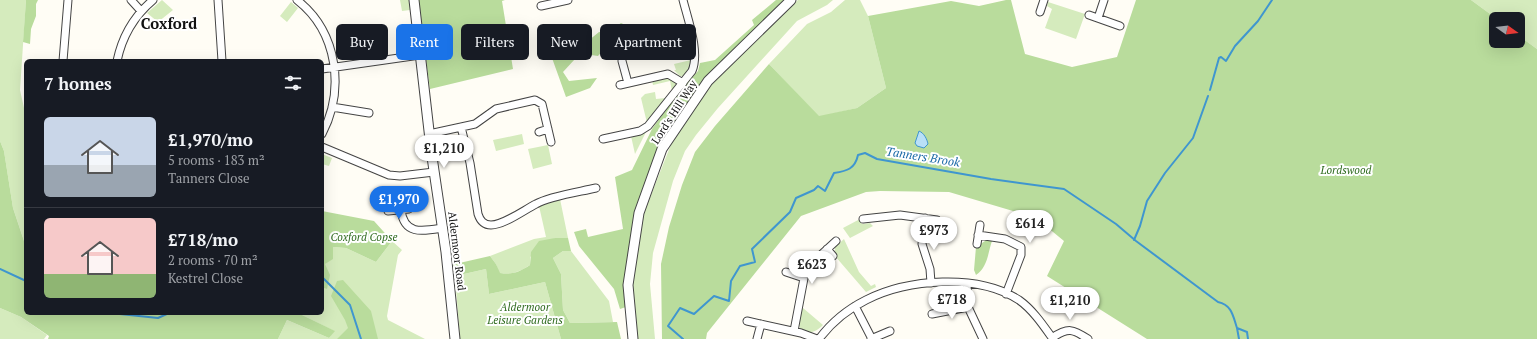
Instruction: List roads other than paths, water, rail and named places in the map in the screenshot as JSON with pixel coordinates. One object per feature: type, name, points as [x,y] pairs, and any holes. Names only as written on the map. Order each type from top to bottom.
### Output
[{"type":"street","points":[[63,59],[68,0]]},
{"type":"street","points":[[131,0],[141,11]]},
{"type":"street","points":[[118,59],[124,40],[141,11],[153,0]]},
{"type":"street","points":[[218,0],[223,59]]},
{"type":"street","name":"Aldermoor Road","points":[[414,0],[417,24]]},
{"type":"street","points":[[541,6],[552,2],[568,0]]},
{"type":"street","points":[[603,139],[644,129],[655,118],[692,71],[695,58],[683,0]]},
{"type":"street","name":"Lord's Hill Way","points":[[633,339],[628,286],[639,213],[662,149],[708,81],[791,0]]},
{"type":"street","points":[[1040,12],[1044,0]]},
{"type":"street","points":[[1098,18],[1104,0]]},
{"type":"street","points":[[300,1],[322,31],[335,67],[335,86],[332,107],[324,129]]},
{"type":"street","points":[[1089,15],[1120,26]]},
{"type":"street","points":[[324,69],[396,58]]},
{"type":"street","name":"Aldermoor Road","points":[[421,60],[456,339]]},
{"type":"street","points":[[622,60],[628,83]]},
{"type":"street","points":[[620,85],[668,74],[683,83]]},
{"type":"street","points":[[430,134],[479,123],[496,109],[535,100],[542,104],[551,142]]},
{"type":"street","points":[[332,107],[370,114]]},
{"type":"street","points":[[462,128],[470,163],[478,214],[480,219],[485,223],[495,224],[520,214],[538,203],[596,188]]},
{"type":"street","points":[[539,132],[548,129]]},
{"type":"street","points":[[324,148],[388,174],[400,176],[434,172]]},
{"type":"street","points":[[388,211],[409,209]]},
{"type":"street","points":[[402,210],[404,220],[412,229],[417,231],[443,228]]},
{"type":"street","points":[[863,219],[900,215],[937,220]]},
{"type":"street","points":[[876,217],[878,225]]},
{"type":"street","points":[[925,218],[922,244],[929,264],[931,283]]},
{"type":"street","points":[[977,244],[980,225]]},
{"type":"street","points":[[978,235],[1005,240],[1021,247],[1021,255],[1006,294]]},
{"type":"street","points":[[794,331],[804,278],[812,263],[836,241]]},
{"type":"street","points":[[827,249],[833,256]]},
{"type":"street","points":[[786,272],[804,278]]},
{"type":"street","points":[[747,321],[794,331],[818,339],[837,320],[855,306],[890,290],[931,283],[967,284],[986,286],[1006,294],[1027,307],[1052,338],[1064,331],[1071,330],[1088,339]]},
{"type":"street","points":[[967,284],[968,307],[983,339]]},
{"type":"street","points":[[855,306],[872,339],[890,331]]},
{"type":"street","points":[[932,314],[968,307]]},
{"type":"street","points":[[942,312],[944,321]]},
{"type":"street","points":[[757,339],[761,324]]},
{"type":"water","points":[[919,131],[924,135],[928,142],[924,148],[917,146],[915,143]]},
{"type":"waterway","points":[[1210,90],[1219,58],[1221,57],[1226,61],[1235,46],[1258,21],[1272,0]]},
{"type":"waterway","points":[[1134,240],[1140,226],[1147,201],[1165,173],[1193,138],[1208,96]]},
{"type":"waterway","name":"Tanners Brook","points":[[683,339],[668,326],[680,308],[694,314],[714,296],[729,301],[731,281],[740,266],[755,262],[752,249],[790,212],[796,198],[814,190],[818,186],[825,191],[834,173],[850,168],[857,160],[858,155],[865,153],[877,159],[991,179],[1064,189],[1116,224],[1136,241],[1218,302],[1223,303],[1229,308],[1233,315],[1237,328],[1247,332],[1248,339]]},
{"type":"waterway","name":"Tanners Brook","points":[[0,269],[24,280]]},
{"type":"waterway","name":"Tanners Brook","points":[[324,279],[350,305],[361,339]]},
{"type":"waterway","name":"Tanners Brook","points":[[129,315],[158,318],[165,315]]},
{"type":"waterway","points":[[1237,328],[1239,339]]},
{"type":"district","name":"Coxford","points":[[169,24]]},
{"type":"park label","name":"Lordswood","points":[[1346,170]]},
{"type":"park label","name":"Coxford Copse","points":[[364,237]]},
{"type":"park label","name":"Aldermoor Leisure Gardens","points":[[525,313]]}]
